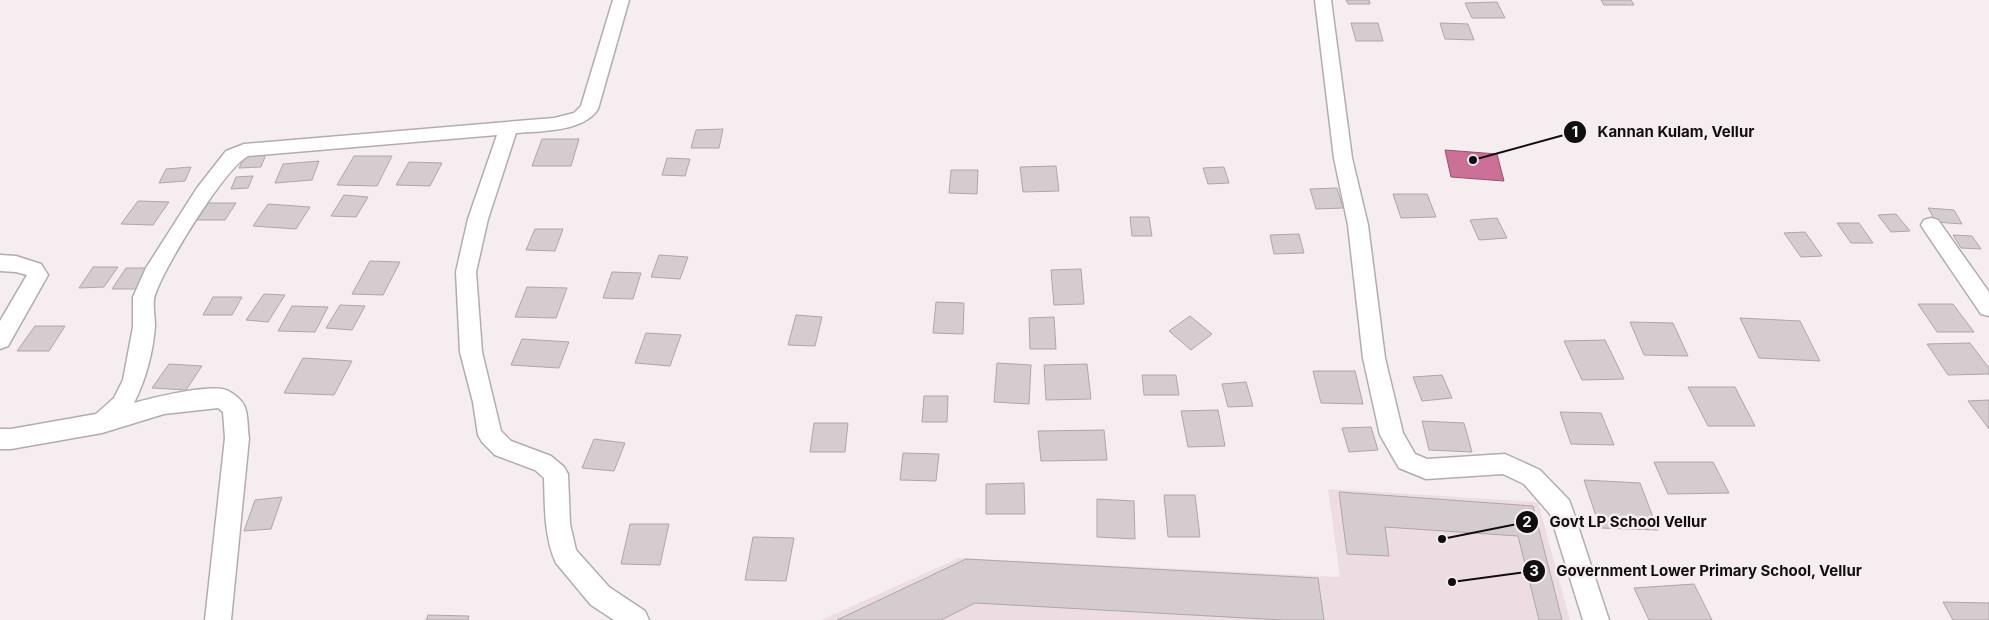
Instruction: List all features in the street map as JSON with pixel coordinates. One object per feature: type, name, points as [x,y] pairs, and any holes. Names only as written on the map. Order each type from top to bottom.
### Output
[{"type":"street","points":[[102,423],[122,405],[134,380],[144,327],[144,297],[156,268],[204,194],[233,156],[244,150],[508,129],[554,124],[580,118],[589,109],[621,0]]},
{"type":"street","points":[[1323,0],[1343,158],[1359,235],[1374,358],[1392,435],[1407,461],[1426,469],[1504,464],[1532,477],[1560,508],[1596,620]]},
{"type":"street","points":[[508,129],[478,219],[466,272],[471,352],[484,402],[490,435],[503,448],[543,463],[556,474],[558,524],[565,555],[600,596],[636,620]]},
{"type":"street","points":[[1931,225],[1989,308]]},
{"type":"street","points":[[0,263],[16,264],[34,269],[38,275],[0,340]]},
{"type":"street","points":[[0,439],[11,439],[102,423],[125,414],[206,399],[222,398],[234,408],[237,438],[218,620]]},
{"type":"shaded area","points":[[1445,150],[1497,154],[1504,181],[1451,177]]},
{"type":"shaded area","points":[[1328,489],[1538,502],[1570,620],[821,620],[959,558],[1340,577]]},
{"type":"building","points":[[1346,0],[1369,0],[1370,4],[1348,4]]},
{"type":"building","points":[[1601,0],[1631,0],[1634,5],[1604,5]]},
{"type":"building","points":[[1497,2],[1505,18],[1472,18],[1465,3]]},
{"type":"building","points":[[1351,23],[1378,23],[1383,41],[1356,41]]},
{"type":"building","points":[[1440,23],[1468,24],[1474,40],[1445,39]]},
{"type":"building","points":[[723,129],[719,148],[691,148],[696,130]]},
{"type":"building","points":[[542,139],[579,139],[571,166],[532,166]]},
{"type":"building","points":[[266,154],[261,167],[239,168],[245,156]]},
{"type":"building","points":[[354,156],[392,156],[377,186],[337,185]]},
{"type":"building","points":[[667,158],[690,159],[685,176],[662,175]]},
{"type":"building","points":[[319,161],[312,180],[275,183],[283,164]]},
{"type":"building","points":[[409,162],[442,163],[430,186],[396,185]]},
{"type":"building","points":[[1056,166],[1059,191],[1023,192],[1020,167]]},
{"type":"building","points":[[191,167],[185,181],[159,183],[166,169]]},
{"type":"building","points":[[1224,167],[1229,183],[1208,184],[1203,168]]},
{"type":"building","points":[[951,170],[978,170],[977,194],[949,193]]},
{"type":"building","points":[[253,176],[248,188],[231,189],[236,177]]},
{"type":"building","points":[[1337,188],[1343,208],[1316,209],[1310,189]]},
{"type":"building","points":[[1393,194],[1427,194],[1436,217],[1401,218]]},
{"type":"building","points":[[344,195],[368,197],[356,217],[331,216]]},
{"type":"building","points":[[138,201],[169,202],[153,225],[121,224]]},
{"type":"building","points":[[208,203],[236,203],[225,220],[197,220]]},
{"type":"building","points":[[268,204],[310,207],[296,229],[253,226]]},
{"type":"building","points":[[1928,208],[1954,210],[1962,224],[1936,222]]},
{"type":"building","points":[[1896,214],[1910,231],[1891,232],[1878,215]]},
{"type":"building","points":[[1130,217],[1149,217],[1152,236],[1132,236]]},
{"type":"building","points":[[1497,218],[1507,238],[1479,240],[1470,220]]},
{"type":"building","points":[[1837,223],[1859,223],[1873,243],[1851,243]]},
{"type":"building","points":[[535,229],[563,229],[555,251],[526,250]]},
{"type":"building","points":[[1805,232],[1822,256],[1801,257],[1784,233]]},
{"type":"building","points":[[1299,234],[1304,253],[1274,254],[1270,235]]},
{"type":"building","points":[[1953,235],[1972,236],[1981,249],[1961,248]]},
{"type":"building","points":[[659,255],[688,257],[680,279],[651,277]]},
{"type":"building","points":[[370,261],[400,262],[383,295],[352,294]]},
{"type":"building","points":[[93,267],[118,267],[104,287],[79,288]]},
{"type":"building","points":[[126,268],[149,268],[135,289],[112,289]]},
{"type":"building","points":[[1081,269],[1084,304],[1054,305],[1051,270]]},
{"type":"building","points":[[612,272],[641,273],[633,299],[603,298]]},
{"type":"building","points":[[527,287],[567,288],[556,318],[515,317]]},
{"type":"building","points":[[264,294],[285,295],[268,322],[246,320]]},
{"type":"building","points":[[213,297],[242,297],[232,315],[203,315]]},
{"type":"building","points":[[936,302],[964,303],[963,334],[933,333]]},
{"type":"building","points":[[1918,304],[1953,304],[1974,332],[1937,332]]},
{"type":"building","points":[[340,305],[365,306],[352,330],[326,328]]},
{"type":"building","points":[[292,306],[328,307],[315,332],[278,331]]},
{"type":"building","points":[[796,315],[822,317],[815,346],[788,345]]},
{"type":"building","points":[[1190,316],[1212,334],[1191,350],[1169,331]]},
{"type":"building","points":[[1054,317],[1056,349],[1030,349],[1029,318]]},
{"type":"building","points":[[1740,318],[1800,321],[1820,361],[1759,358]]},
{"type":"building","points":[[1630,322],[1673,323],[1688,356],[1644,355]]},
{"type":"building","points":[[35,326],[65,326],[49,351],[17,351]]},
{"type":"building","points":[[646,333],[681,335],[670,366],[635,363]]},
{"type":"building","points":[[522,339],[569,342],[559,368],[511,365]]},
{"type":"building","points":[[1605,340],[1624,379],[1582,380],[1564,341]]},
{"type":"building","points":[[1970,343],[1989,368],[1989,374],[1948,375],[1927,344]]},
{"type":"building","points":[[303,358],[352,361],[334,395],[284,393]]},
{"type":"building","points":[[997,363],[1031,365],[1029,404],[994,402]]},
{"type":"building","points":[[169,364],[202,366],[186,390],[152,388]]},
{"type":"building","points":[[1087,364],[1091,399],[1046,400],[1044,365]]},
{"type":"building","points":[[1313,371],[1355,371],[1363,404],[1321,403]]},
{"type":"building","points":[[1142,375],[1176,375],[1179,395],[1144,395]]},
{"type":"building","points":[[1442,375],[1452,398],[1422,401],[1413,377]]},
{"type":"building","points":[[1246,382],[1253,406],[1228,407],[1222,384]]},
{"type":"building","points":[[1688,387],[1735,387],[1755,426],[1708,426]]},
{"type":"building","points":[[924,396],[948,396],[947,422],[922,422]]},
{"type":"building","points":[[1989,400],[1989,429],[1968,401]]},
{"type":"building","points":[[1218,410],[1225,446],[1188,447],[1181,411]]},
{"type":"building","points":[[1560,412],[1601,413],[1614,445],[1571,444]]},
{"type":"building","points":[[1422,421],[1464,423],[1472,452],[1429,450]]},
{"type":"building","points":[[814,423],[848,423],[845,452],[810,452]]},
{"type":"building","points":[[1371,427],[1378,450],[1349,452],[1342,428]]},
{"type":"building","points":[[1104,430],[1107,460],[1041,461],[1038,431]]},
{"type":"building","points":[[594,439],[625,443],[614,471],[582,468]]},
{"type":"building","points":[[903,453],[939,454],[936,481],[900,480]]},
{"type":"building","points":[[1654,462],[1713,462],[1729,493],[1668,494]]},
{"type":"building","points":[[1584,480],[1640,483],[1658,530],[1600,528]]},
{"type":"building","points":[[1024,483],[1025,514],[986,514],[986,484]]},
{"type":"building","points":[[1339,492],[1533,506],[1562,620],[1539,620],[1518,536],[1385,527],[1389,556],[1347,554]]},
{"type":"building","points":[[1164,495],[1195,495],[1200,537],[1168,537]]},
{"type":"building","points":[[282,497],[271,529],[244,531],[255,500]]},
{"type":"building","points":[[1097,499],[1134,501],[1135,539],[1097,537]]},
{"type":"building","points":[[630,524],[669,524],[660,565],[621,564]]},
{"type":"building","points":[[753,537],[794,538],[786,581],[745,580]]},
{"type":"building","points":[[966,559],[1318,578],[1324,620],[1282,620],[975,603],[941,620],[837,620]]},
{"type":"building","points":[[1694,584],[1712,620],[1649,620],[1634,588]]},
{"type":"building","points":[[1943,602],[1989,603],[1989,620],[1953,620]]},
{"type":"building","points":[[428,615],[469,616],[468,620],[426,620]]},
{"type":"place","name":"Kannan Kulam, Vellur","points":[[1473,160]]},
{"type":"place","name":"Govt LP School Vellur","points":[[1442,539]]},
{"type":"place","name":"Government Lower Primary School, Vellur","points":[[1452,582]]}]
